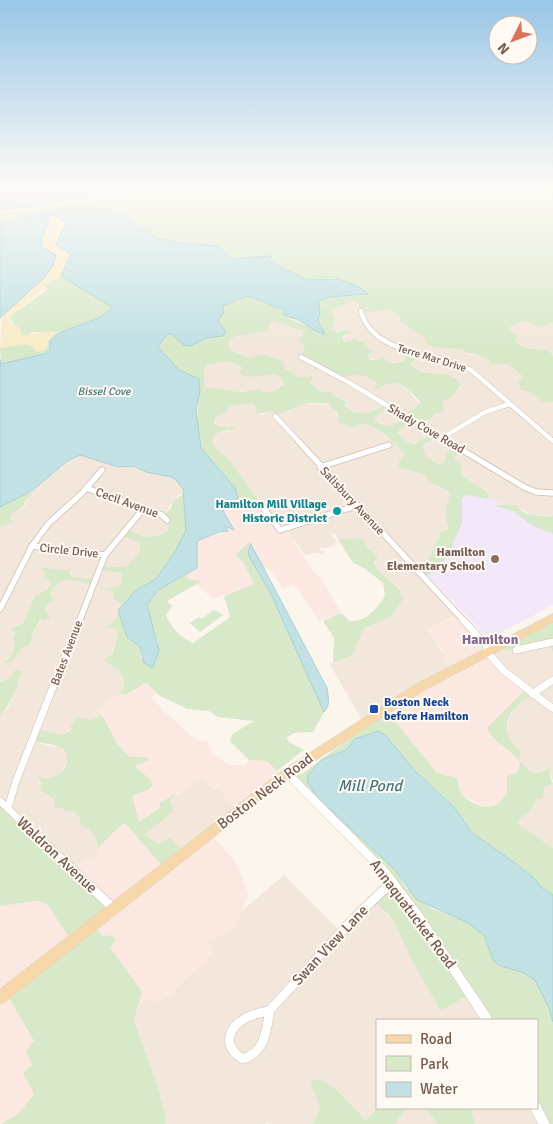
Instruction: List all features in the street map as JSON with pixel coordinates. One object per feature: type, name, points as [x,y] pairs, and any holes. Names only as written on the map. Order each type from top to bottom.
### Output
[{"type":"main road","name":"Boston Neck Road","points":[[0,997],[287,773],[419,688],[553,618]]},
{"type":"street","name":"Terre Mar Drive","points":[[361,311],[362,316],[371,328],[391,345],[462,365],[480,377],[553,441]]},
{"type":"street","name":"Shady Cove Road","points":[[301,357],[524,487],[536,492],[553,493]]},
{"type":"street","points":[[442,438],[485,412],[510,404]]},
{"type":"street","name":"Salisbury Avenue","points":[[275,416],[356,506],[470,627],[486,645],[488,653]]},
{"type":"street","points":[[320,467],[389,445]]},
{"type":"street","points":[[0,609],[32,546],[48,524],[102,470]]},
{"type":"street","name":"Cecil Avenue","points":[[86,488],[162,515],[167,520]]},
{"type":"street","points":[[260,504],[280,530],[356,506]]},
{"type":"street","name":"Bates Avenue","points":[[8,808],[16,781],[105,555],[144,508]]},
{"type":"street","name":"Circle Drive","points":[[32,546],[105,555]]},
{"type":"street","points":[[516,650],[553,642]]},
{"type":"street","points":[[488,653],[496,665],[553,709]]},
{"type":"street","points":[[532,694],[553,680]]},
{"type":"street","name":"Annaquatucket Road","points":[[287,773],[348,834],[392,882],[418,915],[486,1019]]},
{"type":"street","name":"Waldron Avenue","points":[[0,801],[113,908]]},
{"type":"street","name":"Swan View Lane","points":[[270,1010],[256,1012],[233,1029],[228,1044],[230,1052],[236,1058],[243,1059],[251,1056],[263,1045],[269,1028],[270,1010],[355,917],[392,882]]},
{"type":"street","points":[[536,1109],[544,1124]]},
{"type":"shaded area","points":[[353,301],[373,311],[389,310],[401,318],[401,322],[425,338],[434,347],[464,350],[470,355],[477,354],[490,361],[489,365],[507,364],[524,377],[520,384],[522,391],[531,393],[544,403],[553,402],[553,516],[533,515],[516,507],[498,505],[487,496],[487,492],[461,475],[455,457],[441,465],[426,456],[422,446],[434,440],[433,434],[420,443],[407,442],[402,439],[399,430],[412,421],[431,419],[438,412],[442,402],[452,397],[461,386],[456,379],[416,370],[411,365],[418,358],[406,357],[399,363],[374,360],[367,355],[372,352],[364,345],[366,343],[348,342],[341,339],[350,334],[331,329],[335,321],[332,310]]},
{"type":"shaded area","points":[[272,321],[307,332],[301,333],[304,335],[299,339],[305,345],[301,357],[342,379],[352,374],[362,374],[377,384],[377,390],[391,383],[397,384],[410,391],[421,404],[391,426],[385,427],[373,419],[387,408],[384,405],[372,412],[360,414],[348,408],[345,401],[333,395],[332,392],[320,391],[309,380],[300,378],[285,368],[283,361],[261,354],[250,358],[231,350],[228,345],[233,338]]},
{"type":"shaded area","points":[[524,321],[541,327],[553,323],[553,357],[544,350],[526,348],[515,341],[518,336],[509,330],[511,326]]},
{"type":"shaded area","points":[[224,362],[235,363],[251,377],[275,374],[282,378],[284,385],[273,391],[262,392],[217,390],[205,387],[204,370],[207,365]]},
{"type":"shaded area","points":[[239,403],[250,403],[261,415],[274,411],[287,412],[305,403],[324,405],[329,403],[334,406],[338,420],[370,424],[399,447],[405,455],[399,461],[399,468],[426,475],[436,486],[450,492],[445,514],[448,527],[441,532],[429,559],[419,569],[459,613],[427,629],[453,669],[363,722],[329,663],[352,656],[360,632],[364,628],[390,618],[399,589],[379,571],[372,554],[365,546],[366,542],[358,538],[338,539],[334,533],[331,535],[337,541],[335,545],[319,548],[320,551],[325,550],[323,554],[305,555],[286,530],[276,523],[228,458],[216,449],[212,442],[213,435],[219,432],[229,432],[231,427],[215,425],[217,416]]},
{"type":"shaded area","points":[[80,455],[114,466],[134,466],[141,470],[171,477],[177,481],[183,494],[178,495],[164,515],[169,517],[168,530],[154,538],[138,535],[127,529],[121,535],[141,543],[139,554],[125,567],[101,567],[100,569],[122,574],[121,584],[117,587],[102,589],[112,591],[121,605],[118,610],[119,614],[111,624],[104,626],[116,629],[118,633],[110,657],[124,679],[123,690],[99,709],[102,715],[91,720],[81,720],[63,735],[32,742],[61,748],[67,756],[67,762],[59,776],[50,780],[37,778],[44,792],[66,811],[74,812],[94,833],[99,854],[93,858],[87,858],[73,870],[0,803],[0,716],[9,706],[13,694],[18,687],[16,682],[21,671],[9,679],[0,682],[0,527],[11,523],[10,518],[13,513],[21,510],[26,504],[27,498],[33,494],[28,492],[67,461]],"holes":[[[43,567],[59,570],[71,569],[72,577],[94,579],[92,584],[68,580],[57,583],[51,592],[51,597],[55,599],[47,605],[46,613],[32,636],[30,645],[22,648],[12,659],[5,660],[11,656],[15,645],[13,640],[14,632],[9,629],[23,623],[34,600],[47,591],[51,584],[45,572],[40,569]]]},
{"type":"shaded area","name":"Hamilton Elementary School","points":[[466,483],[553,534],[553,605],[489,639],[424,572],[451,546]]},
{"type":"shaded area","points":[[235,502],[241,505],[259,503],[278,525],[286,530],[315,573],[322,579],[341,613],[319,621],[296,587],[293,585],[283,589],[271,570],[263,567],[253,544],[243,562],[254,584],[213,599],[197,584],[201,581],[189,579],[184,575],[197,568],[196,541],[227,531],[225,526],[232,530],[223,511]]},
{"type":"shaded area","points":[[460,613],[493,649],[486,653],[526,689],[489,727],[490,737],[515,754],[520,763],[517,773],[508,778],[507,794],[495,806],[488,808],[466,798],[461,793],[457,778],[437,773],[391,717],[376,714],[453,669],[444,660],[444,653],[427,629]]},
{"type":"shaded area","points":[[548,644],[553,652],[553,780],[549,774],[549,766],[540,773],[531,772],[519,760],[521,751],[511,745],[507,737],[508,719],[514,708],[533,694],[484,655],[493,649],[507,651]]},
{"type":"shaded area","points":[[146,683],[157,694],[151,697],[165,712],[196,740],[207,741],[212,752],[229,765],[245,765],[249,760],[267,761],[275,768],[281,778],[236,811],[219,788],[215,789],[203,778],[184,791],[176,793],[139,822],[132,796],[148,790],[151,780],[135,766],[148,760],[146,757],[129,757],[117,743],[99,709],[113,698],[121,694],[125,695]]},
{"type":"shaded area","points":[[203,778],[214,789],[219,788],[236,811],[184,852],[158,844],[144,835],[174,811],[170,801],[173,797]]},
{"type":"shaded area","points":[[553,784],[553,848],[519,825],[518,820],[529,812],[544,787]]},
{"type":"shaded area","points":[[125,823],[164,867],[210,833],[237,864],[248,894],[236,925],[226,935],[206,941],[211,945],[212,955],[176,988],[175,992],[156,1003],[152,996],[143,1003],[140,1002],[138,997],[141,992],[110,947],[116,940],[103,938],[94,925],[73,870],[87,858],[94,858],[98,854],[98,848]]},
{"type":"shaded area","points":[[284,875],[341,932],[373,901],[394,922],[412,961],[443,1010],[470,993],[485,1019],[376,1019],[376,1109],[366,1120],[338,1091],[310,1081],[320,1108],[314,1122],[310,1124],[269,1124],[268,1121],[265,1124],[165,1124],[166,1116],[156,1081],[134,1019],[140,1002],[143,1003],[152,996],[156,1003],[174,992],[206,941]]},
{"type":"shaded area","points":[[38,901],[47,904],[71,940],[8,996],[34,1041],[32,1065],[34,1094],[18,1114],[0,1124],[0,906]]},
{"type":"shaded area","points":[[407,1109],[426,1109],[438,1124],[394,1124]]},
{"type":"shaded area","points":[[471,1109],[536,1109],[544,1124],[475,1124]]},
{"type":"green space","points":[[168,240],[553,240],[553,323],[541,327],[524,321],[511,326],[509,330],[518,336],[515,341],[523,346],[531,349],[549,350],[553,357],[553,402],[543,403],[531,393],[521,390],[518,382],[524,377],[507,364],[489,365],[490,361],[477,354],[467,353],[464,350],[433,347],[425,342],[425,338],[401,322],[401,318],[389,310],[361,313],[358,309],[359,304],[353,301],[332,310],[335,321],[331,329],[338,332],[346,330],[350,333],[343,336],[342,339],[345,342],[356,339],[359,342],[367,342],[364,345],[373,352],[367,355],[371,360],[378,360],[383,357],[388,362],[397,363],[406,358],[403,354],[407,350],[421,354],[411,364],[415,369],[426,373],[451,376],[461,385],[452,397],[442,402],[444,411],[435,414],[420,426],[412,422],[398,432],[407,442],[415,444],[433,434],[439,436],[422,446],[426,456],[440,465],[445,461],[445,454],[456,446],[464,451],[454,458],[461,464],[461,475],[487,492],[489,499],[466,495],[462,498],[462,524],[453,543],[454,550],[435,571],[425,577],[418,569],[429,559],[441,532],[448,528],[445,514],[450,492],[429,482],[426,475],[399,468],[399,461],[405,455],[386,435],[374,427],[361,423],[354,428],[337,422],[338,414],[329,403],[307,403],[276,414],[274,411],[257,414],[255,407],[250,403],[231,406],[225,413],[217,416],[214,423],[219,426],[237,427],[214,435],[212,442],[216,449],[228,458],[260,502],[241,505],[235,502],[238,499],[232,485],[207,458],[200,445],[197,417],[200,381],[181,372],[158,349],[168,334],[191,346],[206,338],[219,337],[226,332],[218,321],[224,312],[223,306],[247,296],[273,307],[285,309],[284,315],[286,317],[324,334],[318,322],[318,301],[330,297],[368,295],[365,291],[336,278],[308,280],[268,261],[270,259],[232,259],[215,245]],"holes":[[[272,321],[307,332],[301,332],[303,335],[298,339],[305,345],[301,357],[342,379],[352,375],[368,378],[377,384],[373,390],[388,384],[398,384],[407,389],[421,403],[403,416],[404,418],[400,421],[385,426],[374,419],[387,408],[384,405],[373,411],[364,413],[354,412],[345,405],[346,402],[333,395],[332,392],[320,391],[310,382],[313,378],[311,376],[300,378],[285,368],[283,361],[261,354],[250,358],[231,350],[228,345],[231,340],[240,335],[268,330],[269,324]],[[224,362],[235,363],[242,368],[240,370],[241,375],[251,377],[275,374],[282,378],[284,385],[273,391],[262,392],[260,389],[243,392],[205,387],[204,370],[207,365]]]},
{"type":"green space","points":[[62,277],[111,305],[112,309],[91,322],[59,333],[32,332],[28,335],[20,335],[10,316],[48,289],[42,284]]},
{"type":"green space","points":[[56,335],[50,343],[51,347],[42,355],[28,360],[1,364],[0,348],[27,344],[35,348]]},
{"type":"green space","points":[[28,492],[33,494],[27,498],[21,508],[13,513],[10,518],[14,522],[0,527],[0,507]]},
{"type":"green space","points":[[183,494],[186,530],[176,550],[156,579],[135,591],[121,605],[113,599],[112,591],[100,588],[117,587],[121,584],[122,574],[99,569],[101,567],[125,567],[139,554],[141,543],[120,535],[127,529],[148,537],[158,536],[168,530],[169,518],[164,515],[171,508],[173,501]]},
{"type":"green space","points":[[516,505],[527,513],[538,516],[553,516],[553,534],[531,525],[513,511],[496,506]]},
{"type":"green space","points":[[359,538],[366,542],[365,546],[378,557],[374,562],[379,571],[399,589],[403,599],[390,618],[364,628],[352,656],[333,662],[334,638],[323,621],[341,613],[350,621],[366,617],[385,596],[383,583],[364,568],[353,563],[338,539]]},
{"type":"green space","points":[[250,542],[253,544],[251,544],[250,558],[271,594],[324,712],[313,732],[294,733],[286,738],[289,742],[304,750],[277,771],[267,761],[249,760],[230,741],[232,734],[254,721],[218,717],[209,711],[188,709],[160,696],[146,683],[125,695],[121,694],[113,698],[123,690],[124,679],[119,671],[104,660],[112,654],[118,633],[116,629],[103,627],[111,624],[119,614],[127,637],[140,647],[141,658],[155,664],[159,650],[158,642],[146,605],[158,590],[184,575],[189,579],[202,581],[167,601],[172,606],[166,615],[177,632],[193,643],[230,617],[224,596],[254,584],[243,562],[235,555]]},
{"type":"green space","points":[[43,567],[59,570],[71,569],[72,577],[94,579],[92,584],[68,580],[57,583],[51,592],[51,597],[55,599],[47,605],[45,610],[50,616],[49,619],[40,620],[30,645],[22,648],[10,663],[4,662],[11,656],[15,645],[13,640],[15,632],[9,629],[23,623],[35,596],[47,590],[51,584],[49,580],[44,579],[45,572],[40,569]]},
{"type":"green space","points":[[214,610],[223,615],[200,632],[190,623],[199,617],[201,619]]},
{"type":"green space","points":[[553,618],[553,652],[548,644],[507,651],[496,649]]},
{"type":"green space","points":[[15,670],[22,671],[17,682],[18,687],[0,716],[0,682],[9,679]]},
{"type":"green space","points":[[526,689],[533,694],[515,708],[508,720],[507,731],[512,742],[521,751],[519,760],[531,772],[540,773],[551,766],[549,774],[553,784],[544,787],[543,798],[537,799],[529,812],[518,820],[519,825],[553,848],[553,895],[541,887],[532,876],[471,832],[456,809],[416,772],[379,731],[355,739],[346,750],[321,760],[308,775],[394,869],[406,888],[431,908],[468,923],[484,935],[493,960],[498,965],[524,973],[535,980],[549,1008],[553,1022],[553,1124],[544,1124],[536,1109],[538,1109],[538,1019],[485,1019],[470,994],[443,1010],[439,1008],[412,961],[394,922],[373,901],[391,882],[292,775],[302,774],[346,741],[385,716],[391,717],[395,721],[437,773],[457,778],[461,793],[467,800],[477,805],[492,807],[507,794],[507,776],[517,773],[520,763],[512,753],[490,734],[487,728]]},
{"type":"green space","points":[[102,715],[117,743],[129,757],[146,757],[149,760],[135,766],[151,780],[152,786],[148,790],[132,796],[139,822],[159,808],[160,803],[177,793],[170,801],[174,811],[144,835],[158,844],[171,838],[184,852],[164,868],[125,823],[98,848],[93,834],[89,829],[81,826],[80,818],[74,812],[66,811],[60,807],[54,809],[55,800],[40,791],[41,783],[36,776],[44,778],[59,774],[67,764],[67,758],[65,752],[59,747],[32,742],[39,730],[63,735],[71,730],[71,725],[78,717],[91,720]]},
{"type":"green space","points":[[0,803],[109,905],[94,925],[103,937],[110,935],[116,940],[110,947],[142,992],[134,1020],[156,1081],[166,1116],[165,1124],[1,1124],[18,1114],[34,1094],[23,1073],[32,1065],[26,1051],[34,1041],[8,996],[71,940],[47,904],[38,901],[0,906]]},
{"type":"green space","points":[[320,1079],[338,1091],[366,1120],[376,1109],[407,1109],[394,1124],[310,1124],[314,1122],[320,1108],[310,1081]]},
{"type":"green space","points":[[426,1109],[471,1109],[475,1124],[438,1124]]},
{"type":"sand","points":[[42,240],[59,240],[59,247],[71,254],[62,277],[43,284],[48,289],[41,291],[10,316],[12,324],[20,328],[21,335],[46,332],[60,333],[47,339],[48,346],[45,350],[37,352],[29,344],[0,348],[2,314],[44,278],[56,257],[42,247]]},
{"type":"water","name":"Bissel Cove","points":[[0,240],[43,240],[42,247],[56,255],[53,266],[44,278],[0,318]]},
{"type":"water","name":"Bissel Cove","points":[[58,240],[168,240],[218,246],[232,259],[270,256],[272,257],[268,261],[308,280],[339,279],[362,289],[368,294],[330,297],[318,301],[320,311],[318,321],[325,334],[284,315],[285,309],[273,307],[247,296],[223,306],[224,312],[218,321],[226,332],[223,336],[206,338],[191,346],[184,345],[171,334],[168,334],[158,347],[179,370],[199,379],[200,390],[196,411],[201,448],[235,488],[238,499],[223,511],[234,530],[225,526],[228,531],[219,532],[197,541],[197,568],[158,590],[147,605],[159,650],[153,668],[144,663],[140,647],[127,637],[118,610],[135,591],[156,579],[176,550],[186,530],[183,490],[177,481],[171,477],[146,472],[134,466],[118,467],[80,455],[67,461],[33,490],[0,507],[0,359],[1,364],[44,354],[50,350],[50,342],[53,337],[68,329],[98,318],[112,307],[61,276],[71,254],[56,245]]},
{"type":"water","points":[[251,544],[327,688],[328,704],[324,712],[271,594],[250,558],[248,552]]},
{"type":"water","name":"Mill Pond","points":[[379,731],[386,736],[416,772],[456,809],[471,832],[532,876],[541,887],[553,895],[553,1022],[549,1008],[535,980],[524,973],[498,965],[493,960],[484,935],[468,923],[417,900],[394,869],[318,798],[307,781],[308,775],[321,760],[346,750],[355,739]]},
{"type":"place","name":"Hamilton Mill Village Historic District","points":[[337,511]]},
{"type":"place","name":"Hamilton Elementary School","points":[[495,559]]},
{"type":"place","name":"Boston Neck before Hamilton","points":[[374,709]]},
{"type":"district","name":"Hamilton","points":[[490,639]]}]
